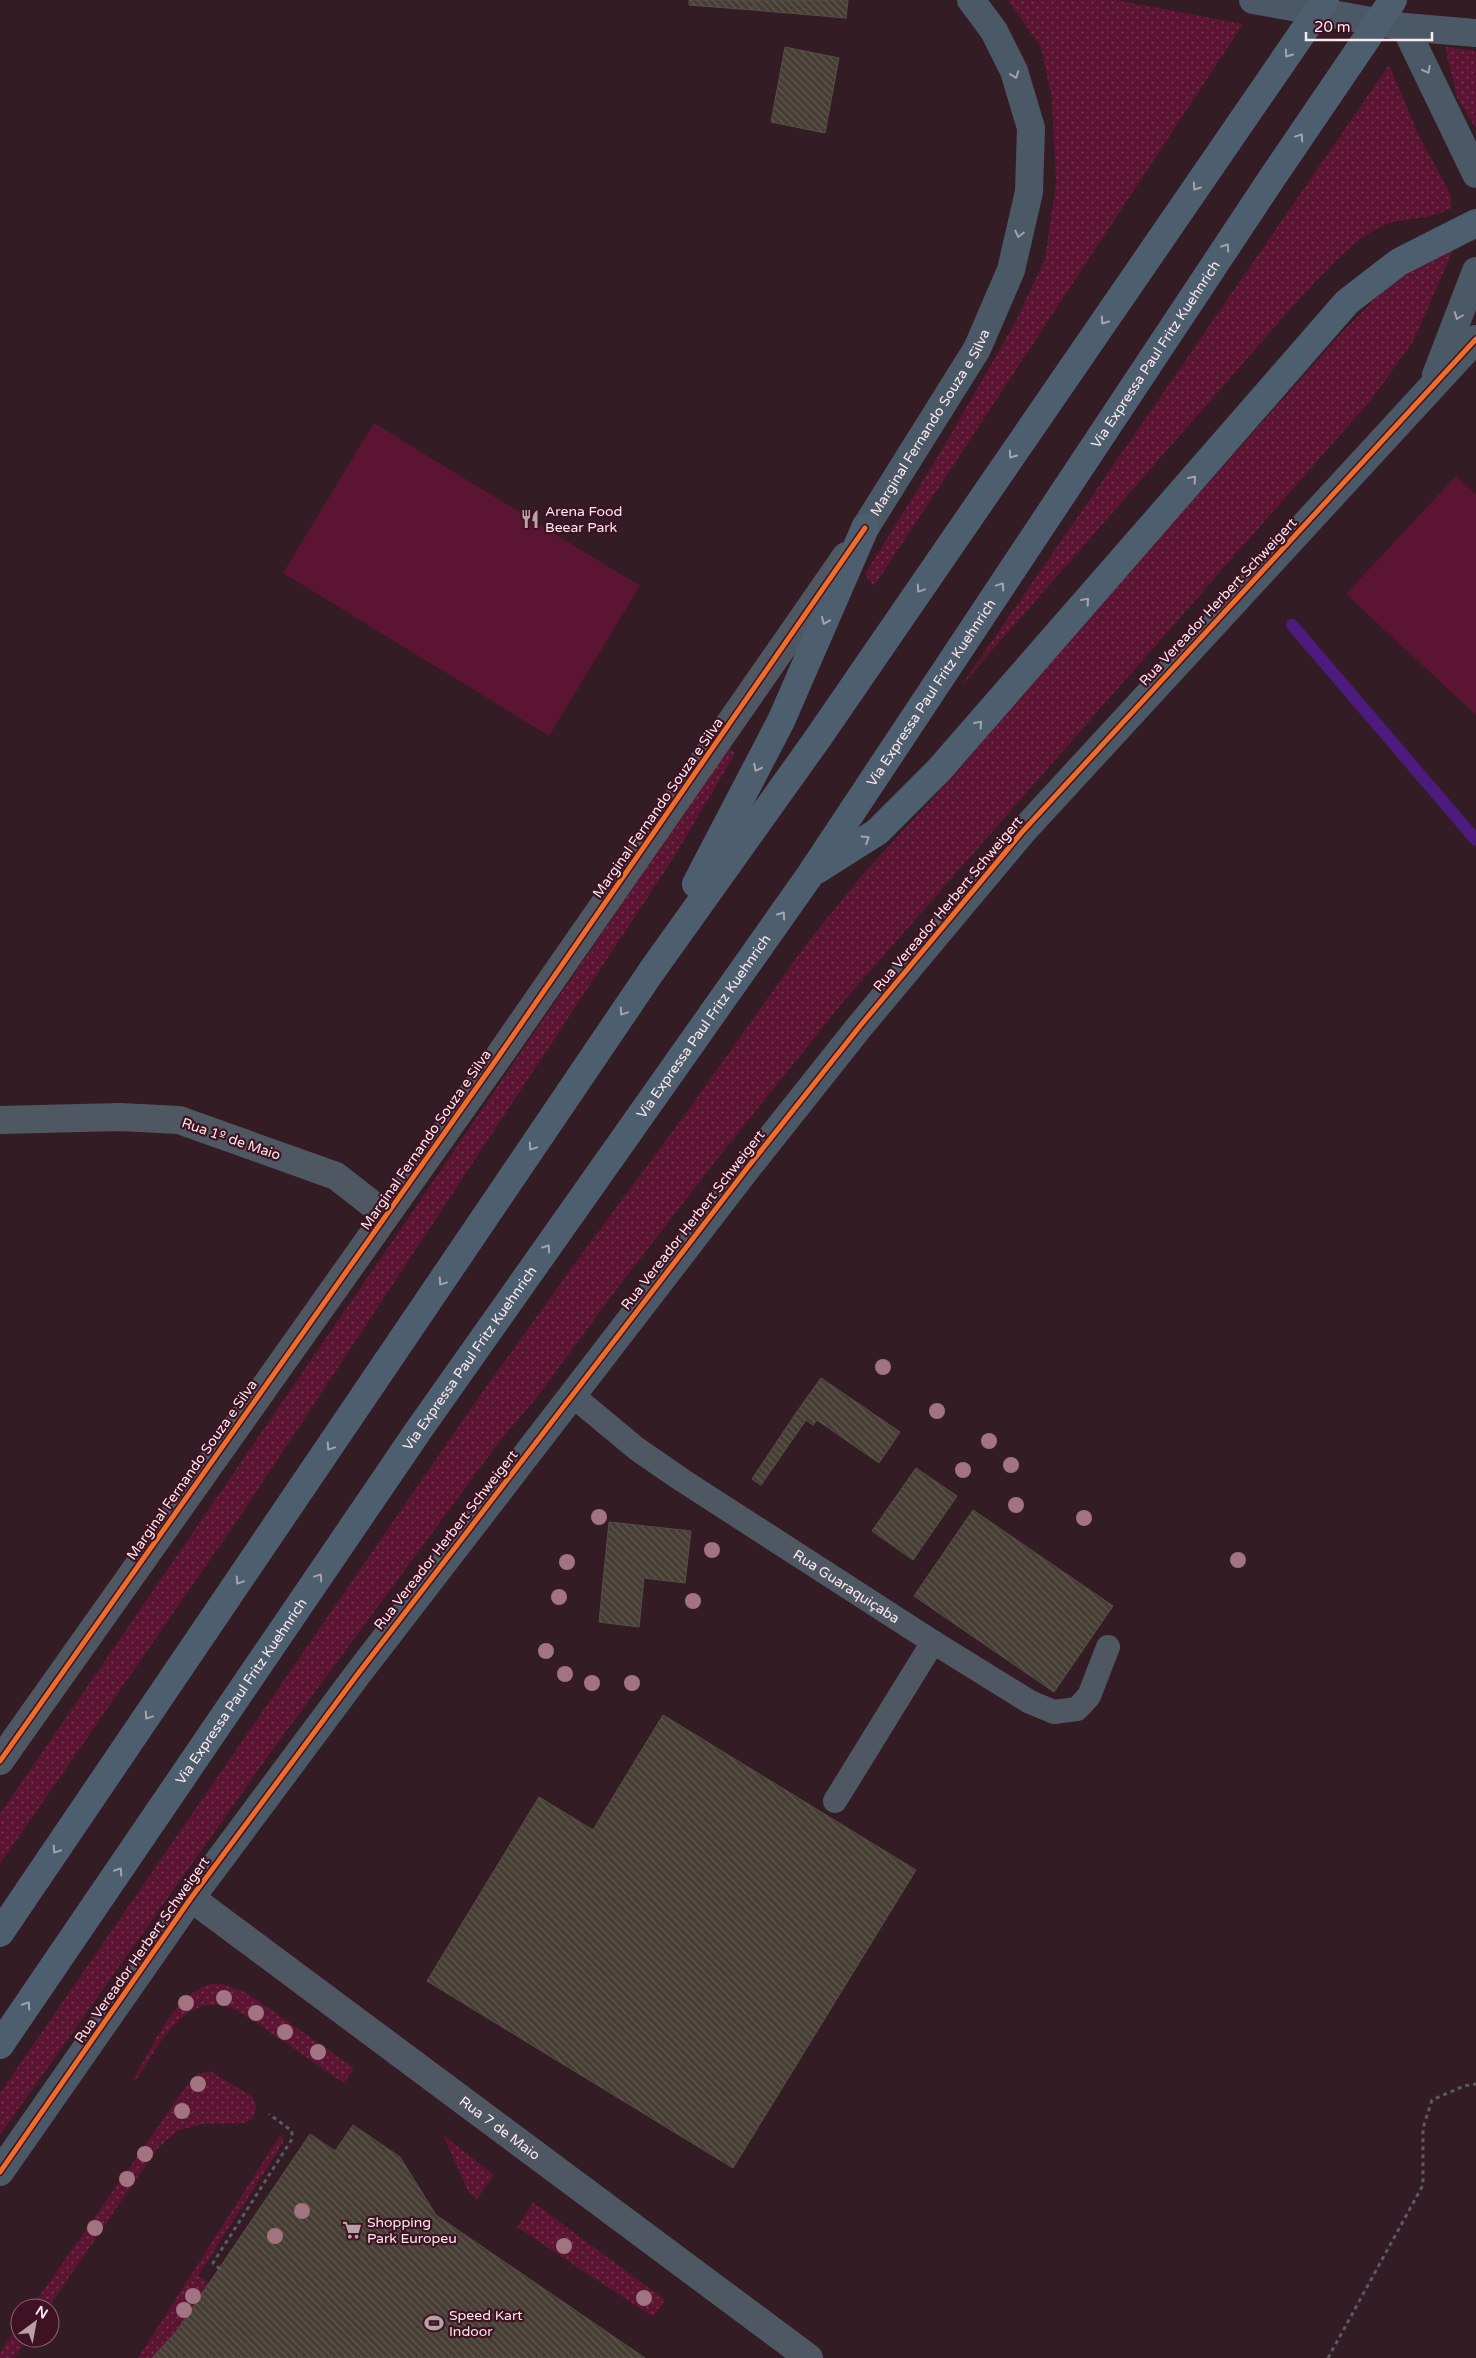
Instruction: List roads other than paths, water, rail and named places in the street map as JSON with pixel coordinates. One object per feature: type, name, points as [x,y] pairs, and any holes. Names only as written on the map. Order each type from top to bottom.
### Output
[{"type":"main road","name":"Marginal Fernando Souza e Silva","points":[[865,528],[976,349],[1011,270],[1029,192],[1031,128],[1020,90],[1014,71],[994,31],[971,0]]},
{"type":"main road","points":[[1253,0],[1405,27],[1476,33]]},
{"type":"main road","points":[[0,1933],[650,972],[818,738],[1325,0]]},
{"type":"main road","name":"Via Expressa Paul Fritz Kuehnrich","points":[[0,2045],[413,1439],[810,875],[1272,178],[1393,0]]},
{"type":"main road","points":[[1405,27],[1476,174]]},
{"type":"main road","points":[[810,875],[878,832],[939,770],[1347,302],[1399,262],[1476,223]]},
{"type":"main road","points":[[1431,388],[1476,271]]},
{"type":"main road","name":"Rua Vereador Herbert Schweigert","points":[[0,2172],[191,1898],[357,1675],[748,1166],[860,1026],[1022,832],[1476,339]]},
{"type":"main road","points":[[650,972],[780,721],[865,528]]},
{"type":"street","name":"Marginal Fernando Souza e Silva","points":[[0,1761],[386,1215],[865,528]]},
{"type":"street","name":"Rua 1º de Maio","points":[[0,1120],[120,1116],[179,1120],[336,1176],[386,1215]]},
{"type":"street","name":"Rua 7 de Maio","points":[[191,1898],[809,2358]]},
{"type":"lane","name":"Rua Guaraquiçaba","points":[[572,1394],[637,1449],[933,1642],[1030,1702],[1054,1712],[1077,1709],[1090,1696],[1108,1647]]},
{"type":"lane","points":[[836,1801],[933,1642]]},
{"type":"waterway","points":[[1292,625],[1476,840]]},
{"type":"place","name":"Arena Food Beear Park","points":[[530,519]]},
{"type":"place","name":"Shopping Park Europeu","points":[[352,2230]]},
{"type":"place","name":"Speed Kart Indoor","points":[[434,2323]]}]
